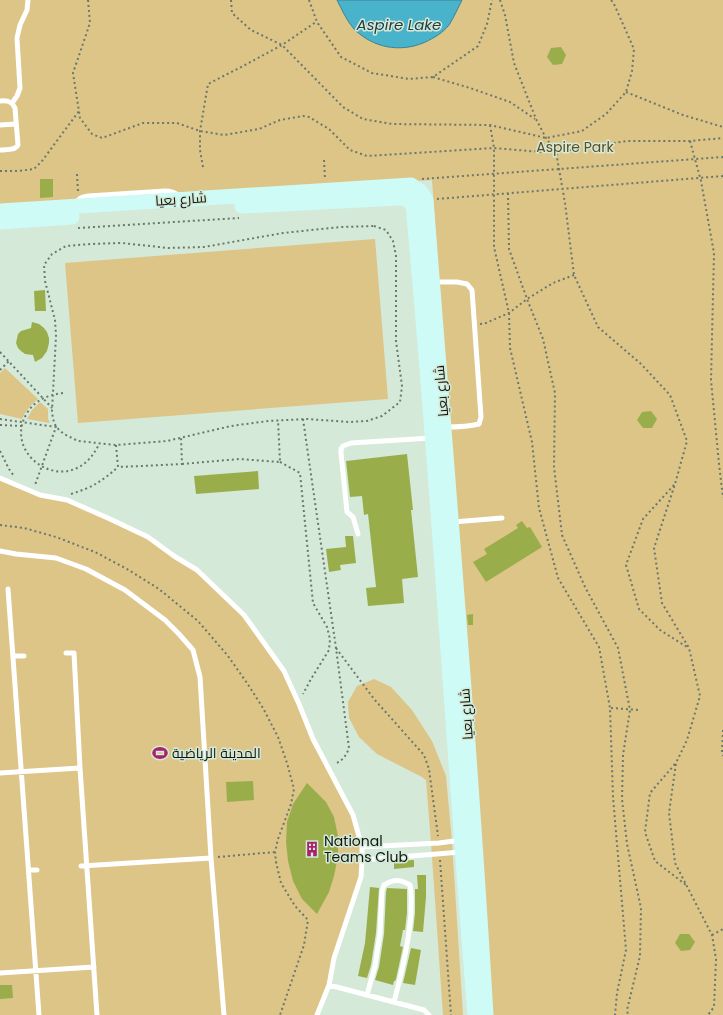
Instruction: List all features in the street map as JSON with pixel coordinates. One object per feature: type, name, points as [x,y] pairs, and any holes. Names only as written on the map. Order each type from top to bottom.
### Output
[{"type":"street","name":"شارع بعيا","points":[[0,211],[76,203],[183,199],[411,185]]},
{"type":"street","points":[[411,185],[421,192],[426,200]]},
{"type":"street","name":"شارع بعيا","points":[[0,222],[211,207],[400,198],[405,198],[413,205],[426,283],[440,434],[479,996],[475,1015]]},
{"type":"street","name":"شارع بعيا","points":[[426,200],[426,283]]},
{"type":"street","name":"شارع بعيا","points":[[479,996],[486,1015]]},
{"type":"lane","points":[[12,102],[17,96],[20,88],[17,38],[20,25],[27,10],[28,0]]},
{"type":"lane","points":[[0,101],[7,100],[12,102],[15,108],[18,145],[14,149],[0,150]]},
{"type":"lane","points":[[0,125],[16,124]]},
{"type":"lane","points":[[358,534],[353,517],[347,512],[341,453],[343,446],[350,443],[440,434],[479,424],[482,417],[472,290],[467,284],[458,282],[426,283]]},
{"type":"lane","points":[[0,478],[40,495],[67,500],[129,528],[148,537],[174,556],[197,570],[244,615],[284,671],[300,704],[313,739],[353,815],[362,847],[361,877],[334,958],[329,984],[317,1015]]},
{"type":"lane","points":[[445,522],[502,518]]},
{"type":"lane","points":[[0,551],[56,558],[86,569],[125,590],[165,620],[180,634],[193,650],[200,677],[211,858],[224,1015]]},
{"type":"lane","points":[[8,589],[39,1015]]},
{"type":"lane","points":[[66,653],[74,653],[80,768],[98,1015]]},
{"type":"lane","points":[[13,656],[24,656]]},
{"type":"lane","points":[[0,773],[80,768]]},
{"type":"lane","points":[[362,847],[439,843],[469,846]]},
{"type":"lane","points":[[362,860],[440,854],[469,846]]},
{"type":"lane","points":[[81,866],[211,858]]},
{"type":"lane","points":[[29,870],[37,870]]},
{"type":"lane","points":[[367,995],[375,966],[380,933],[382,891],[384,885],[391,880],[402,880],[410,885],[412,892],[410,933],[403,971],[394,1002]]},
{"type":"lane","points":[[0,973],[94,967]]},
{"type":"lane","points":[[329,984],[424,1010],[429,1015]]},
{"type":"path","points":[[88,0],[90,23],[73,73],[80,118],[92,134],[102,138],[143,122],[177,123],[200,131],[224,135],[258,129],[280,120],[303,116],[309,117],[329,129],[350,150],[367,156],[494,148],[556,152],[626,141],[690,141],[723,138]]},
{"type":"path","points":[[230,0],[232,13],[251,30],[282,45],[343,107],[362,120],[392,124],[490,124],[546,138],[582,131],[606,114],[626,92],[632,71],[634,49],[611,0]]},
{"type":"path","points":[[309,0],[317,22],[341,57],[372,73],[409,79],[433,77],[470,88],[510,102],[536,119]]},
{"type":"path","points":[[433,77],[478,46],[488,24],[492,0]]},
{"type":"path","points":[[500,0],[505,15],[514,63],[536,119],[546,138],[556,152],[574,275],[598,327],[641,364],[670,395],[687,441],[675,484],[654,548],[662,603],[689,648],[700,696],[687,740],[676,763],[650,793],[645,832],[655,861],[687,886]]},
{"type":"path","points":[[203,168],[200,150],[200,131],[208,84],[282,45],[317,22]]},
{"type":"path","points":[[626,92],[683,115],[723,127]]},
{"type":"path","points":[[0,171],[34,169],[42,161],[79,111]]},
{"type":"path","points":[[490,124],[494,148],[494,247],[509,314],[510,348],[532,442],[539,508],[558,578],[599,647],[610,708],[614,797],[626,950],[617,993],[615,1015]]},
{"type":"path","points":[[690,141],[700,178],[714,253],[712,380],[723,498]]},
{"type":"path","points":[[411,185],[413,179],[723,157]]},
{"type":"path","points":[[324,160],[326,190]]},
{"type":"path","points":[[76,203],[77,174]]},
{"type":"path","points":[[426,200],[723,176]]},
{"type":"path","points":[[508,193],[509,249],[543,339],[555,393],[554,467],[562,535],[585,587],[618,648],[630,710],[624,755],[622,799],[627,844],[640,908],[640,956],[627,1010],[628,1015]]},
{"type":"path","points":[[73,229],[246,218]]},
{"type":"path","points":[[374,226],[386,230],[393,241],[396,256],[396,341],[402,386],[400,402],[382,416],[367,421],[349,422],[303,419],[268,421],[231,426],[167,441],[116,445],[78,441],[64,434],[56,427],[53,420],[52,408],[56,336],[55,320],[45,281],[44,265],[52,254],[66,246],[122,243],[168,248],[204,246],[283,232],[374,226]]},
{"type":"path","points":[[474,324],[486,323],[509,314],[527,299],[553,283],[574,275]]},
{"type":"path","points":[[0,352],[52,408]]},
{"type":"path","points":[[0,370],[9,361]]},
{"type":"path","points":[[63,394],[53,394],[43,398],[31,408],[25,417],[22,423],[21,433],[27,452],[42,467],[61,472],[80,467],[89,461],[99,444]]},
{"type":"path","points":[[0,419],[56,427]]},
{"type":"path","points":[[303,419],[349,748],[347,755],[342,761],[328,767]]},
{"type":"path","points":[[278,420],[280,462]]},
{"type":"path","points":[[0,425],[22,426]]},
{"type":"path","points":[[32,492],[56,427]]},
{"type":"path","points":[[181,437],[182,464]]},
{"type":"path","points":[[116,445],[118,467]]},
{"type":"path","points":[[0,451],[9,469],[23,488]]},
{"type":"path","points":[[67,495],[93,486],[102,481],[118,467],[182,464],[239,459],[280,462],[300,473],[312,603],[327,627],[330,639],[329,650],[303,693],[300,704]]},
{"type":"path","points":[[675,484],[643,519],[626,565],[638,609],[660,630],[689,648]]},
{"type":"path","points":[[0,525],[24,528],[56,537],[95,552],[127,569],[159,589],[198,621],[228,656],[263,708],[278,737],[294,789],[291,804],[278,839],[275,852],[276,862],[281,883],[295,906],[308,920],[304,945],[280,1015]]},
{"type":"path","points":[[336,648],[374,699],[424,754],[429,768],[439,843]]},
{"type":"path","points":[[610,708],[639,710]]},
{"type":"path","points":[[723,730],[723,756]]},
{"type":"path","points":[[676,763],[669,813],[675,863],[712,935],[716,959],[714,1007],[708,1015]]},
{"type":"path","points":[[211,858],[275,852]]},
{"type":"path","points":[[440,854],[450,1015]]},
{"type":"path","points":[[712,935],[723,929]]},
{"type":"green space","name":"Aspire Park","points":[[0,0],[723,0],[723,1015],[490,1015],[432,180],[0,207]]},
{"type":"green space","points":[[375,239],[388,399],[78,423],[65,263]]},
{"type":"green space","points":[[5,368],[38,399],[25,413],[22,419],[0,414],[0,373]]},
{"type":"green space","points":[[40,402],[48,409],[48,419],[50,423],[27,419],[32,410]]},
{"type":"green space","name":"المدينة الرياضية","points":[[0,478],[40,495],[67,500],[148,537],[197,570],[244,615],[284,671],[313,739],[353,815],[362,847],[361,877],[334,958],[329,985],[317,1015],[0,1015]]},
{"type":"green space","points":[[374,679],[391,687],[412,710],[432,741],[446,776],[452,842],[463,1015],[443,1015],[426,780],[377,754],[359,737],[349,718],[348,702],[357,686]]},
{"type":"water","name":"Aspire Lake","points":[[337,0],[462,0],[449,25],[440,34],[415,46],[396,48],[378,44],[357,32],[351,26]]},
{"type":"building","points":[[561,47],[566,55],[562,64],[553,65],[547,57],[551,48]]},
{"type":"building","points":[[40,179],[53,179],[53,197],[40,198]]},
{"type":"building","points":[[45,290],[46,311],[35,311],[34,291]]},
{"type":"building","points":[[32,322],[39,324],[44,328],[49,338],[47,351],[42,358],[35,362],[33,355],[25,354],[18,348],[16,343],[18,334],[21,331],[31,328]]},
{"type":"building","points":[[651,411],[657,419],[652,428],[643,428],[637,420],[642,412]]},
{"type":"building","points":[[407,454],[418,577],[402,579],[404,603],[368,606],[366,588],[376,587],[368,514],[364,515],[362,496],[350,497],[346,461]]},
{"type":"building","points":[[258,471],[259,489],[196,494],[194,476]]},
{"type":"building","points":[[522,521],[527,528],[530,527],[542,547],[486,582],[473,562],[487,554],[484,549],[518,528],[516,525]]},
{"type":"building","points":[[345,536],[353,536],[356,563],[340,565],[341,570],[329,572],[326,549],[346,547]]},
{"type":"building","points":[[473,614],[473,625],[468,625],[467,615]]},
{"type":"building","points":[[253,781],[254,800],[227,802],[226,782]]},
{"type":"building","name":"National Teams Club","points":[[307,783],[326,802],[334,817],[338,836],[338,856],[334,876],[329,892],[317,914],[302,899],[293,881],[288,861],[286,842],[287,822],[293,804]]},
{"type":"building","points":[[414,860],[414,867],[394,869],[394,861]]},
{"type":"building","points":[[417,875],[426,875],[423,932],[413,931],[415,889],[418,889]]},
{"type":"building","points":[[370,887],[379,888],[376,933],[371,965],[367,978],[358,976],[365,943]]},
{"type":"building","points":[[387,888],[407,889],[405,930],[403,930],[400,946],[403,947],[396,979],[393,985],[375,980],[379,967],[384,934]]},
{"type":"building","points":[[680,934],[689,934],[695,942],[690,950],[681,951],[675,943]]},
{"type":"building","points":[[411,948],[421,950],[415,985],[403,983]]},
{"type":"building","points":[[0,985],[12,985],[13,998],[0,999]]},
{"type":"place","name":"المدينة الرياضية","points":[[160,753]]},
{"type":"place","name":"National Teams Club","points":[[312,849]]}]
